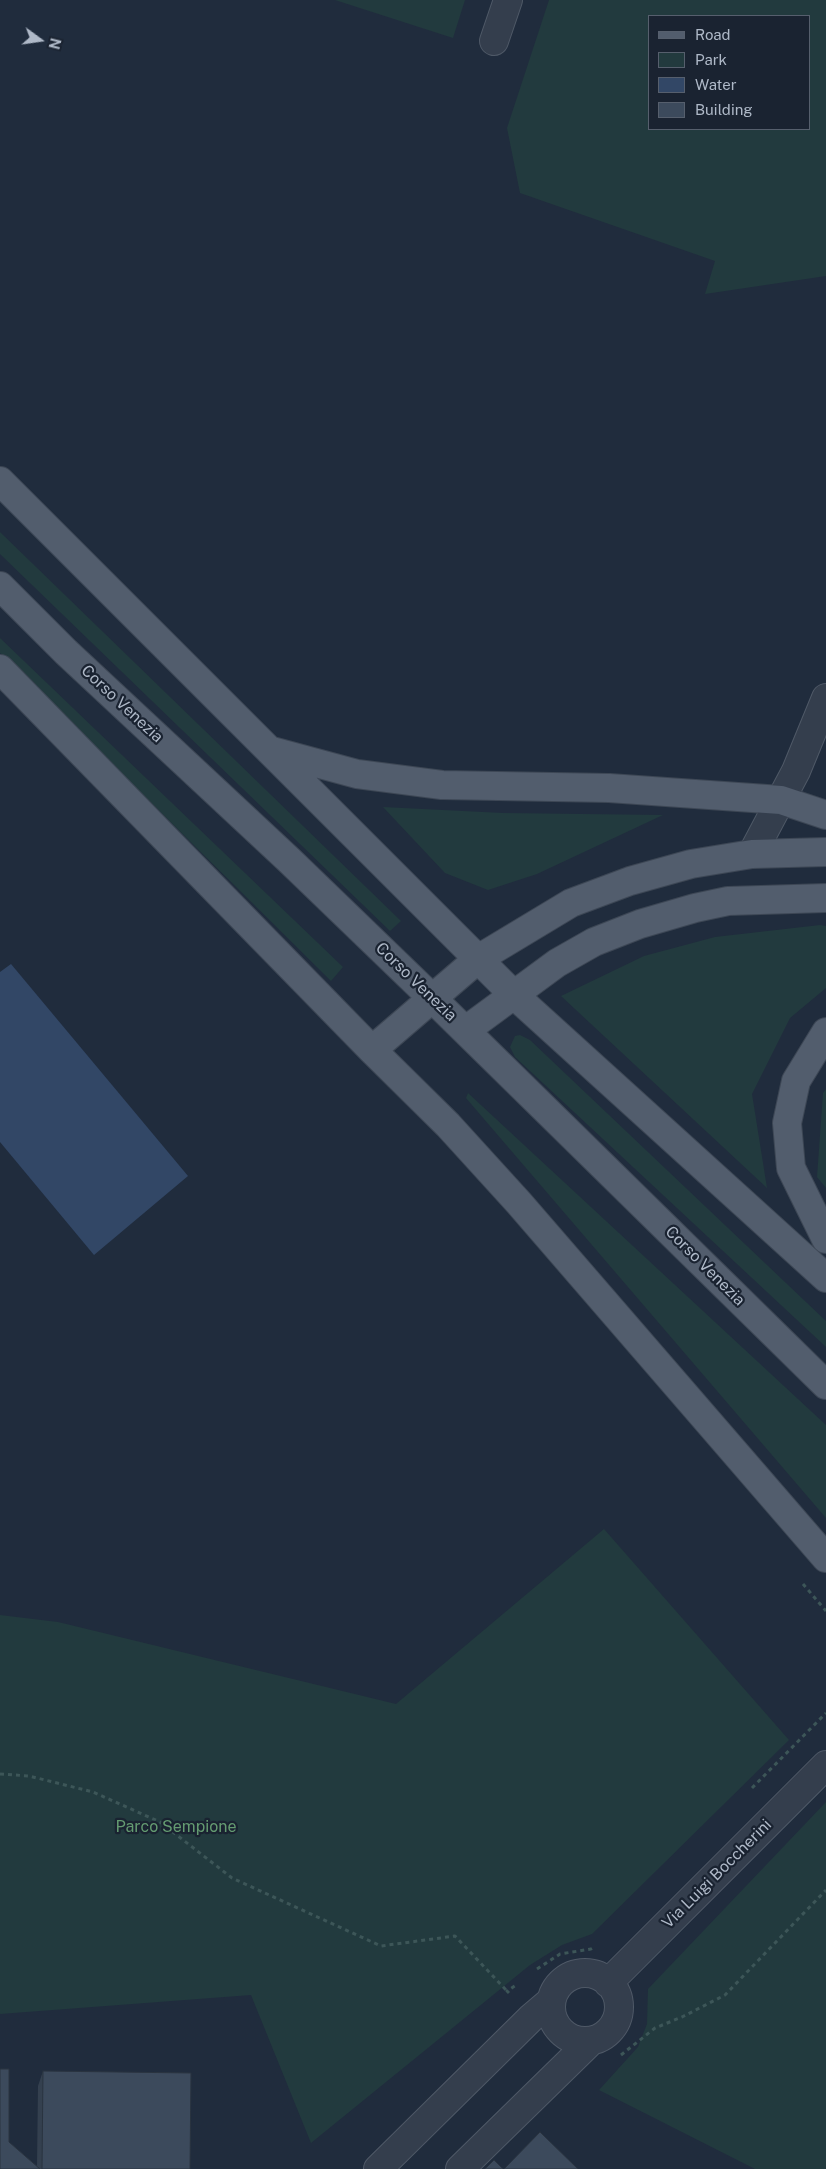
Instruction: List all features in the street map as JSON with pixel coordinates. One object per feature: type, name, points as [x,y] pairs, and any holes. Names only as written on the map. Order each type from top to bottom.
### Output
[{"type":"main road","points":[[0,481],[513,994],[826,1278]]},
{"type":"main road","name":"Corso Venezia","points":[[0,586],[66,652],[281,853],[466,1030],[826,1385]]},
{"type":"main road","points":[[0,614],[66,652]]},
{"type":"main road","points":[[0,669],[372,1050],[448,1125],[520,1203],[826,1558]]},
{"type":"main road","points":[[271,750],[357,774],[442,786],[609,788],[781,800],[826,815]]},
{"type":"main road","points":[[372,1050],[478,959],[571,903],[630,881],[691,864],[752,854],[826,852]]},
{"type":"main road","points":[[466,1030],[557,962],[594,942],[640,924],[695,908],[728,902],[826,898]]},
{"type":"main road","points":[[826,1032],[796,1081],[787,1123],[791,1168],[826,1240]]},
{"type":"street","points":[[494,41],[508,0]]},
{"type":"street","points":[[752,854],[796,771],[826,698]]},
{"type":"street","name":"Via Luigi Boccherini","points":[[608,1983],[826,1764]]},
{"type":"street","points":[[590,1973],[608,1983],[615,1992],[618,2001],[617,2017],[610,2031],[601,2038],[591,2041],[572,2039],[558,2028],[553,2020],[551,2001],[554,1991],[569,1976],[590,1973]]},
{"type":"street","points":[[378,2169],[551,2001]]},
{"type":"street","points":[[460,2169],[591,2041]]},
{"type":"path","points":[[801,1581],[826,1611]]},
{"type":"path","points":[[0,1774],[29,1776],[93,1792],[110,1799],[160,1822],[232,1878],[380,1946],[455,1936],[507,1991]]},
{"type":"path","points":[[655,2028],[682,2017],[725,1995],[826,1890]]},
{"type":"green space","points":[[335,0],[465,0],[453,38]]},
{"type":"green space","points":[[549,0],[826,0],[826,276],[705,294],[715,261],[520,193],[507,128]]},
{"type":"green space","points":[[0,532],[401,921],[390,931],[0,554]]},
{"type":"green space","points":[[0,638],[343,967],[331,981],[0,653]]},
{"type":"green space","points":[[383,807],[503,813],[663,815],[537,874],[488,890],[445,873]]},
{"type":"green space","points":[[820,925],[826,926],[826,988],[790,1018],[752,1094],[767,1188],[561,996],[644,956],[715,937]]},
{"type":"green space","points":[[520,1035],[530,1040],[826,1321],[826,1347],[515,1057],[510,1047],[515,1036]]},
{"type":"green space","points":[[826,1089],[826,1188],[817,1177],[823,1093]]},
{"type":"green space","points":[[468,1093],[826,1425],[826,1518],[466,1098]]},
{"type":"green space","name":"Parco Sempione","points":[[604,1529],[789,1740],[592,1934],[562,1945],[530,1965],[311,2143],[251,1995],[0,2014],[0,1615],[58,1622],[396,1704]]},
{"type":"green space","points":[[826,1802],[826,2169],[755,2169],[599,2090],[638,2047],[647,2024],[648,1989]]},
{"type":"water","points":[[11,964],[188,1176],[94,1255],[0,1142],[0,972]]},
{"type":"building","points":[[0,2069],[9,2069],[9,2142],[40,2169],[0,2169]]},
{"type":"building","points":[[43,2071],[191,2073],[190,2169],[42,2169]]},
{"type":"building","points":[[540,2132],[578,2169],[504,2169]]},
{"type":"building","points":[[494,2160],[503,2169],[485,2169]]}]
